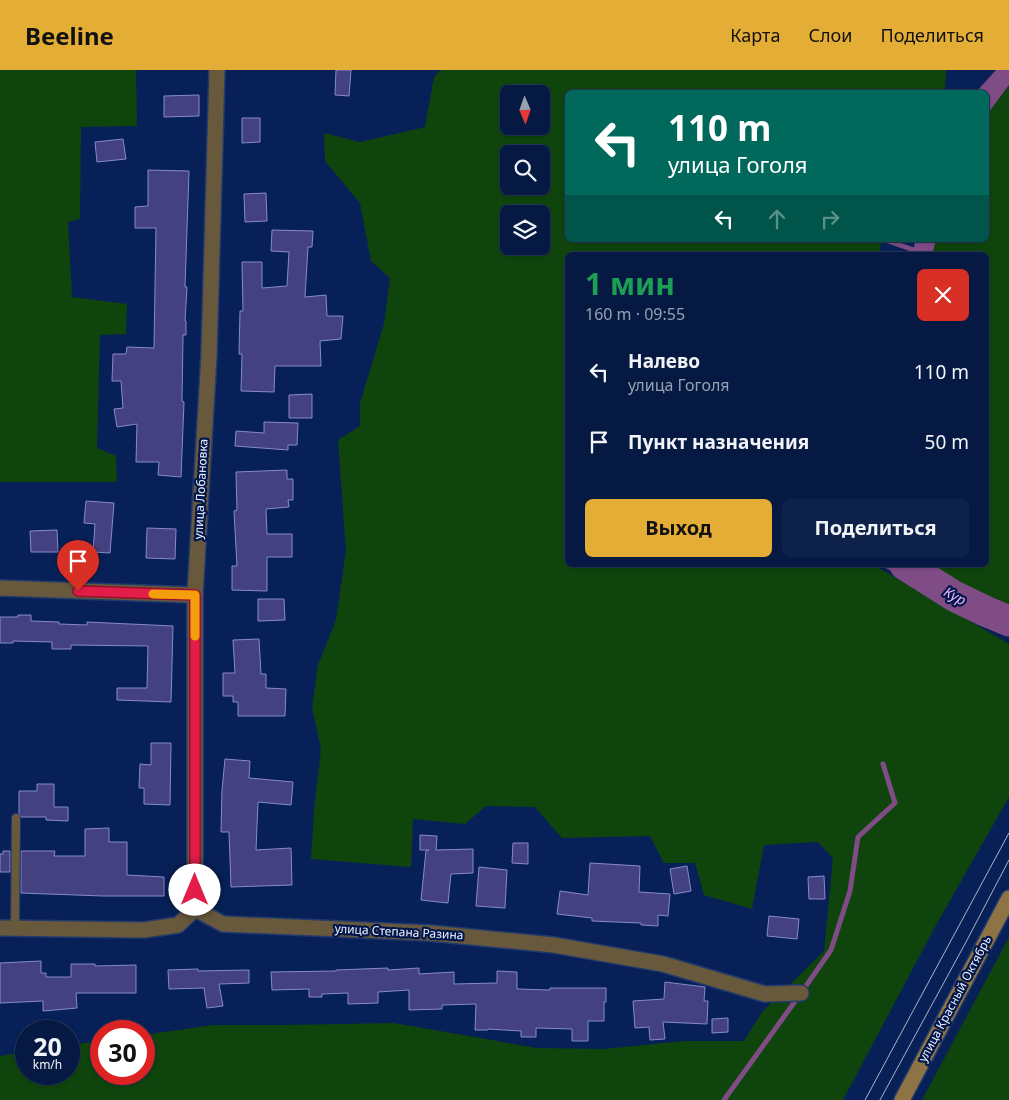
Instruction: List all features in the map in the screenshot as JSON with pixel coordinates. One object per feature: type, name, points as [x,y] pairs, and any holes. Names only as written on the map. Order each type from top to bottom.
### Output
[{"type":"main road","name":"улица Красный Октябрь","points":[[902,1100],[1009,898]]},
{"type":"street","name":"улица Лобановка","points":[[195,909],[195,595],[209,355],[217,70]]},
{"type":"street","points":[[0,588],[195,595]]},
{"type":"street","points":[[7,928],[144,930],[178,925],[195,909]]},
{"type":"street","name":"улица Степана Разина","points":[[195,909],[223,924],[430,933],[554,945],[663,964],[765,994],[801,993]]},
{"type":"lane","points":[[7,928],[16,818]]},
{"type":"green space","points":[[0,70],[136,70],[137,126],[81,127],[80,219],[68,222],[72,297],[127,304],[126,334],[100,335],[97,448],[116,456],[117,482],[0,482]]},
{"type":"green space","points":[[441,70],[946,70],[945,90],[565,90],[565,242],[881,242],[880,252],[565,252],[565,567],[877,567],[1009,644],[1009,797],[935,927],[843,1100],[0,1100],[0,1056],[15,1054],[15,1085],[80,1085],[80,1044],[90,1042],[90,1085],[155,1085],[155,1033],[213,1025],[394,1023],[537,1048],[604,1049],[684,1041],[744,1041],[762,1012],[824,951],[833,858],[818,842],[764,845],[752,909],[704,895],[695,863],[664,863],[650,836],[562,838],[535,807],[486,806],[465,824],[413,819],[411,867],[311,859],[321,749],[312,707],[318,665],[336,620],[346,551],[338,440],[360,426],[360,403],[384,324],[390,278],[371,261],[360,203],[325,161],[324,133],[360,142],[425,127],[434,77]]},
{"type":"green space","points":[[1009,85],[1009,609],[975,593],[932,567],[989,567],[989,252],[933,252],[935,242],[989,242],[989,112]]},
{"type":"green space","points":[[1009,937],[1009,1100],[922,1100]]},
{"type":"water","points":[[996,70],[1009,70],[1009,85],[989,112],[989,90],[978,90]]},
{"type":"water","points":[[915,242],[935,242],[933,252],[913,252]]},
{"type":"water","points":[[884,567],[932,567],[993,602],[979,618]]},
{"type":"building","points":[[336,70],[351,70],[349,96],[335,95]]},
{"type":"building","points":[[199,95],[199,116],[164,117],[164,96]]},
{"type":"building","points":[[242,118],[260,118],[260,142],[242,143]]},
{"type":"building","points":[[123,139],[126,159],[97,162],[95,142]]},
{"type":"building","points":[[148,170],[189,171],[185,287],[187,287],[186,335],[183,335],[182,401],[184,402],[181,477],[158,475],[159,462],[136,462],[137,424],[117,427],[114,409],[123,408],[121,381],[112,381],[113,354],[126,354],[127,347],[154,348],[156,228],[135,228],[135,207],[148,206]]},
{"type":"building","points":[[266,193],[267,221],[245,222],[244,194]]},
{"type":"building","points":[[272,230],[313,231],[312,247],[308,247],[305,297],[326,295],[327,316],[343,316],[341,339],[320,341],[321,366],[275,366],[274,392],[241,391],[242,354],[239,354],[240,311],[243,311],[242,262],[262,262],[262,288],[287,286],[289,252],[271,251]]},
{"type":"building","points":[[312,394],[312,418],[289,418],[289,395]]},
{"type":"building","points":[[264,422],[298,423],[297,445],[288,445],[288,450],[235,446],[236,431],[264,433]]},
{"type":"building","points":[[287,470],[287,479],[293,479],[293,500],[288,500],[289,507],[266,509],[267,534],[292,534],[292,557],[267,557],[267,591],[232,590],[232,566],[237,566],[234,511],[237,510],[236,472]]},
{"type":"building","points":[[86,501],[114,503],[110,553],[93,552],[95,524],[84,523]]},
{"type":"building","points":[[147,528],[176,529],[175,559],[146,558]]},
{"type":"building","points":[[57,530],[58,552],[31,552],[30,531]]},
{"type":"building","points":[[258,599],[284,599],[285,620],[258,621]]},
{"type":"building","points":[[18,615],[31,615],[31,621],[59,622],[59,624],[87,625],[87,622],[173,626],[171,702],[117,700],[117,688],[147,688],[148,646],[71,645],[71,649],[52,649],[52,642],[13,641],[13,643],[0,643],[0,617],[18,617]]},
{"type":"building","points":[[259,639],[261,674],[266,674],[266,688],[286,689],[285,716],[238,716],[238,702],[233,702],[233,696],[223,696],[223,673],[235,673],[233,640]]},
{"type":"building","points":[[151,743],[171,743],[170,805],[144,804],[144,788],[139,788],[140,764],[151,765]]},
{"type":"building","points":[[225,759],[250,761],[249,778],[293,782],[291,805],[258,802],[256,850],[291,848],[292,885],[231,887],[229,832],[221,832]]},
{"type":"building","points":[[37,784],[54,784],[54,807],[68,807],[68,821],[46,820],[46,817],[21,817],[19,814],[19,791],[37,791]]},
{"type":"building","points":[[109,828],[109,842],[127,842],[127,875],[164,877],[164,896],[21,893],[21,851],[55,851],[54,856],[85,856],[85,829]]},
{"type":"building","points":[[420,835],[437,836],[436,850],[473,849],[473,873],[451,874],[448,903],[421,900],[426,851],[429,850],[420,850]]},
{"type":"building","points":[[513,843],[528,843],[528,864],[512,863]]},
{"type":"building","points":[[3,851],[10,851],[10,872],[0,872],[0,854],[3,854]]},
{"type":"building","points":[[590,863],[640,866],[639,892],[670,894],[668,916],[658,915],[658,926],[641,925],[641,923],[592,921],[592,918],[557,914],[560,891],[588,895]]},
{"type":"building","points":[[687,866],[691,891],[674,894],[670,869]]},
{"type":"building","points":[[479,867],[507,870],[505,908],[476,906]]},
{"type":"building","points":[[824,876],[825,899],[809,899],[808,877]]},
{"type":"building","points":[[769,916],[799,919],[797,939],[767,936]]},
{"type":"building","points":[[41,961],[41,973],[46,973],[46,977],[71,977],[71,964],[95,964],[95,966],[136,965],[136,993],[76,993],[77,1008],[43,1011],[43,1001],[0,1003],[0,963]]},
{"type":"building","points":[[388,968],[388,970],[419,968],[419,974],[454,972],[454,984],[497,983],[497,971],[517,972],[517,989],[606,988],[604,1021],[588,1021],[588,1041],[572,1041],[572,1029],[536,1028],[536,1037],[521,1037],[521,1031],[475,1030],[476,1004],[442,1005],[442,1009],[409,1010],[409,990],[378,992],[378,1003],[348,1004],[348,993],[322,994],[322,997],[309,997],[309,989],[272,990],[271,972]]},
{"type":"building","points":[[198,969],[198,971],[249,970],[249,983],[219,984],[223,1006],[207,1008],[204,988],[169,989],[168,970]]},
{"type":"building","points":[[665,982],[705,987],[704,1001],[708,1001],[707,1024],[663,1022],[665,1039],[650,1040],[649,1027],[635,1028],[633,1001],[664,999]]},
{"type":"building","points":[[728,1018],[728,1032],[712,1033],[712,1019]]},
{"type":"waterway","points":[[891,242],[920,252]]},
{"type":"waterway","name":"Кур","points":[[908,567],[954,596],[1009,621]]},
{"type":"waterway","points":[[724,1100],[831,950],[850,891],[858,837],[895,803],[883,764]]},
{"type":"tram line","points":[[865,1100],[1009,833]]},
{"type":"tram line","points":[[880,1100],[1009,860]]},
{"type":"slow traffic","points":[[153,594],[195,595],[195,636]]},
{"type":"route","points":[[78,591],[195,595],[195,890]]}]
